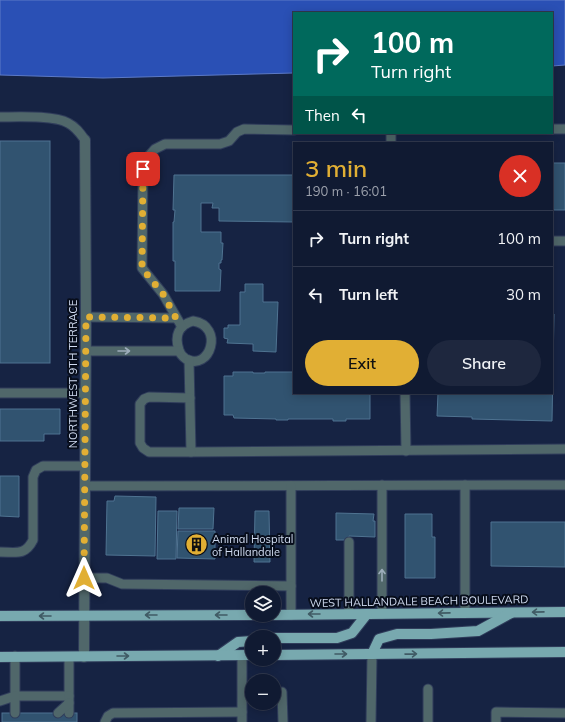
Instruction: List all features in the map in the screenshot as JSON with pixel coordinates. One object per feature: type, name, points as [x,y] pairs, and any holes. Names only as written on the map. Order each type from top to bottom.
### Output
[{"type":"main road","points":[[372,654],[379,639],[397,634],[431,634],[478,631],[512,612]]},
{"type":"main road","name":"WEST HALLANDALE BEACH BOULEVARD","points":[[281,615],[565,612]]},
{"type":"main road","points":[[281,638],[337,638],[352,633],[367,614]]},
{"type":"main road","points":[[0,616],[245,615]]},
{"type":"main road","points":[[218,656],[238,642],[245,641]]},
{"type":"main road","points":[[281,655],[565,652]]},
{"type":"main road","points":[[0,657],[245,655]]},
{"type":"street","name":"NORTHWEST 9TH TERRACE","points":[[84,656],[86,351],[85,140]]},
{"type":"lane","points":[[0,117],[46,118],[59,120],[68,123],[78,130],[85,140]]},
{"type":"lane","points":[[182,327],[163,294],[142,268],[143,169],[147,158],[155,149],[165,144],[220,144],[229,141],[236,132],[244,129],[293,130]]},
{"type":"lane","points":[[553,129],[565,129]]},
{"type":"lane","points":[[553,241],[565,241]]},
{"type":"lane","points":[[86,317],[176,318]]},
{"type":"lane","points":[[193,321],[200,322],[205,325],[210,331],[211,340],[210,350],[207,356],[195,361],[183,357],[179,351],[177,342],[178,332],[182,327],[193,321]]},
{"type":"lane","points":[[86,351],[179,351]]},
{"type":"lane","points":[[189,360],[191,452]]},
{"type":"lane","points":[[0,393],[85,393]]},
{"type":"lane","points":[[405,394],[406,451]]},
{"type":"lane","points":[[190,398],[149,397],[144,399],[140,404],[140,443],[143,448],[149,452],[565,449]]},
{"type":"lane","points":[[0,552],[23,552],[29,548],[33,540],[33,477],[36,470],[43,466],[85,466]]},
{"type":"lane","points":[[382,485],[382,614]]},
{"type":"lane","points":[[465,485],[465,613]]},
{"type":"lane","points":[[85,486],[565,485]]},
{"type":"lane","points":[[291,486],[291,614]]},
{"type":"lane","points":[[349,542],[349,614]]},
{"type":"lane","points":[[84,578],[106,578],[122,584],[291,586]]},
{"type":"lane","points":[[371,722],[372,654]]},
{"type":"lane","points":[[15,656],[17,707]]},
{"type":"lane","points":[[69,657],[70,713]]},
{"type":"lane","points":[[242,722],[246,666]]},
{"type":"lane","points":[[428,690],[428,722]]},
{"type":"lane","points":[[282,692],[282,722]]},
{"type":"lane","points":[[0,701],[17,707],[69,699]]},
{"type":"lane","points":[[58,713],[69,699]]},
{"type":"lane","points":[[105,722],[108,716],[113,713],[242,712]]},
{"type":"lane","points":[[496,722],[496,712],[565,713]]},
{"type":"water","points":[[0,0],[565,0],[565,65],[553,66],[553,12],[293,12],[293,73],[103,78],[0,75]]},
{"type":"building","points":[[0,141],[50,141],[50,363],[0,363]]},
{"type":"building","points":[[553,163],[565,163],[565,210],[553,210]]},
{"type":"building","points":[[174,175],[293,175],[293,222],[219,221],[219,208],[212,208],[213,203],[201,203],[201,232],[221,232],[221,243],[223,243],[222,260],[221,263],[219,263],[219,269],[221,270],[220,291],[175,291],[173,222],[175,210],[173,210]]},
{"type":"building","points":[[245,284],[263,284],[263,302],[278,302],[276,352],[253,351],[253,344],[227,343],[228,339],[224,338],[224,328],[228,328],[228,325],[240,325],[240,292],[245,292]]},
{"type":"building","points":[[553,314],[554,314],[553,368]]},
{"type":"building","points":[[233,372],[293,372],[293,394],[370,394],[370,419],[346,419],[346,421],[333,421],[333,419],[276,420],[234,418],[233,415],[224,415],[224,376],[233,376]]},
{"type":"building","points":[[438,394],[553,394],[552,421],[472,419],[472,417],[437,416]]},
{"type":"building","points":[[0,409],[60,409],[60,434],[44,434],[44,441],[0,441]]},
{"type":"building","points":[[0,476],[19,476],[19,517],[0,516]]},
{"type":"building","points":[[115,496],[156,497],[155,556],[106,555],[107,501],[114,501]]},
{"type":"building","points":[[179,508],[214,508],[213,529],[178,529]]},
{"type":"building","points":[[158,511],[177,511],[176,559],[157,559]]},
{"type":"building","points":[[255,511],[269,511],[270,562],[254,562]]},
{"type":"building","points":[[336,513],[374,514],[373,521],[375,521],[375,537],[349,536],[349,540],[336,540]]},
{"type":"building","points":[[405,514],[432,514],[432,537],[435,537],[435,578],[405,578]]},
{"type":"building","points":[[491,522],[565,522],[565,567],[491,566]]},
{"type":"building","name":"Animal Hospital of Hallandale","points":[[178,531],[215,531],[215,559],[177,558]]},
{"type":"building","points":[[2,713],[77,713],[77,722],[2,722]]},
{"type":"place","name":"Animal Hospital of Hallandale","points":[[196,545]]},
{"type":"route","points":[[84,578],[86,317],[176,318],[163,294],[142,268],[143,169]]}]
